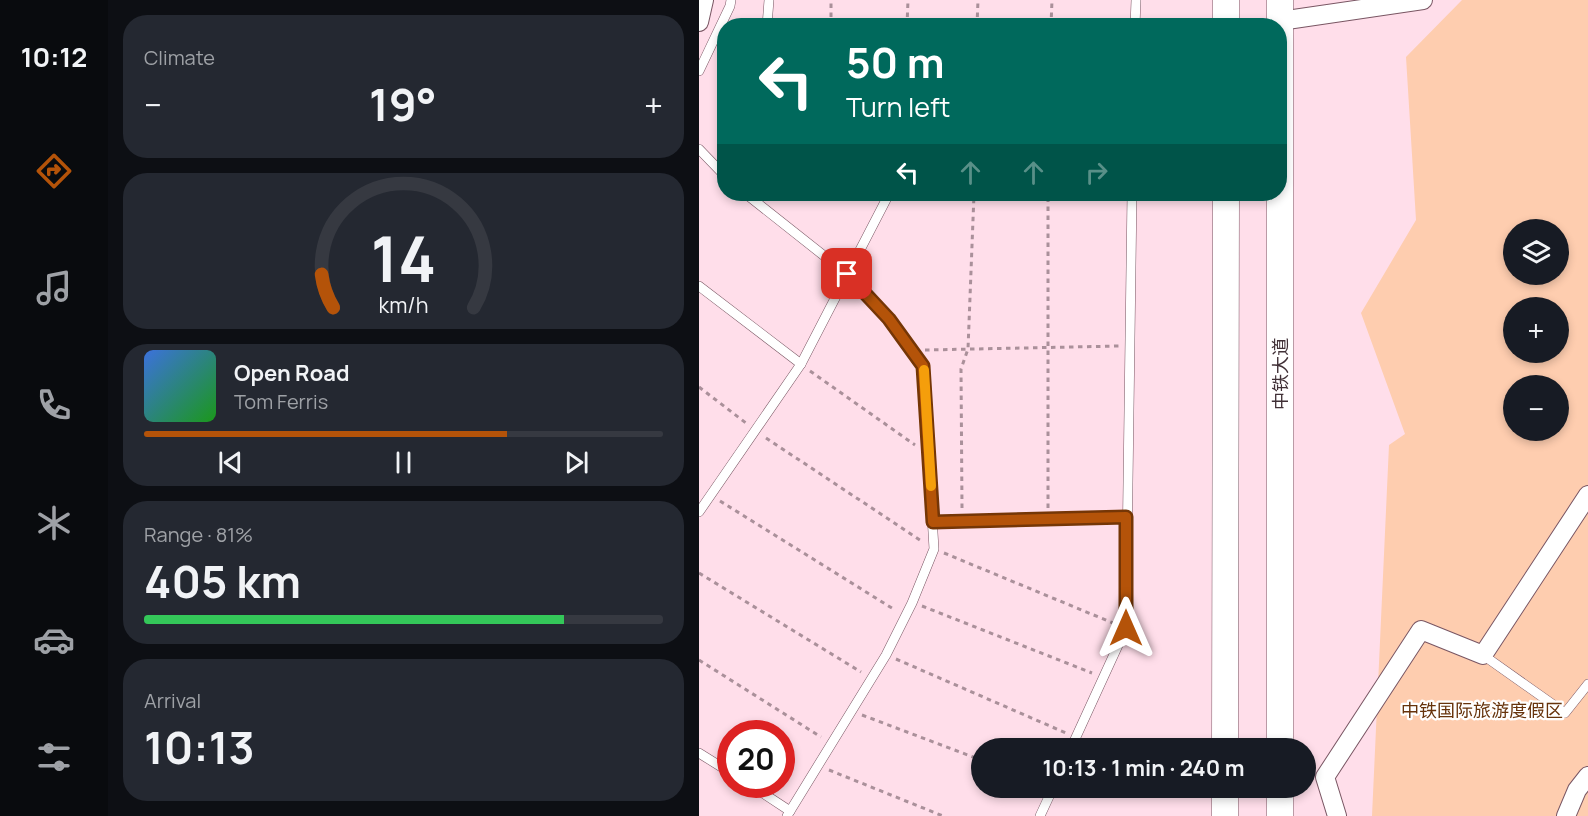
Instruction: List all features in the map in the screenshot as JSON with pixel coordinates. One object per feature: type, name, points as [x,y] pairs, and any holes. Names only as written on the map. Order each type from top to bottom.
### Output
[{"type":"main road","points":[[1226,0],[1226,18]]},
{"type":"main road","points":[[1225,738],[1226,201]]},
{"type":"main road","name":"中铁大道","points":[[1279,201],[1280,738]]},
{"type":"main road","points":[[1224,816],[1225,798]]},
{"type":"main road","points":[[1280,798],[1280,816]]},
{"type":"street","points":[[699,22],[704,0]]},
{"type":"street","points":[[1279,10],[1423,0]]},
{"type":"street","points":[[1337,816],[1325,777],[1421,630],[1483,655],[1588,495]]},
{"type":"street","points":[[1566,816],[1577,790],[1588,776]]},
{"type":"lane","points":[[724,18],[731,0]]},
{"type":"lane","points":[[768,18],[769,0]]},
{"type":"lane","points":[[1135,0],[1135,18]]},
{"type":"lane","points":[[699,71],[717,33]]},
{"type":"lane","points":[[699,149],[717,168]]},
{"type":"lane","points":[[755,201],[847,274],[889,319],[923,366],[934,549],[912,603],[886,655],[854,711],[789,813],[768,798]]},
{"type":"lane","points":[[699,512],[801,364],[885,201]]},
{"type":"lane","points":[[1076,737],[1126,628],[1132,201]]},
{"type":"lane","points":[[699,286],[801,364]]},
{"type":"lane","points":[[933,522],[1126,517]]},
{"type":"lane","points":[[1483,655],[1565,714],[1588,684]]},
{"type":"lane","points":[[699,753],[717,764]]},
{"type":"lane","points":[[1040,816],[1048,798]]},
{"type":"path","points":[[831,0],[831,18]]},
{"type":"path","points":[[907,18],[908,0]]},
{"type":"path","points":[[977,18],[978,0]]},
{"type":"path","points":[[1051,18],[1052,0]]},
{"type":"path","points":[[962,522],[961,369],[968,349],[974,201]]},
{"type":"path","points":[[1048,201],[1046,347],[1048,519]]},
{"type":"path","points":[[912,350],[1129,345]]},
{"type":"path","points":[[801,364],[929,454]]},
{"type":"path","points":[[699,387],[755,431],[934,549],[1126,628]]},
{"type":"path","points":[[711,495],[906,616]]},
{"type":"path","points":[[699,573],[872,679]]},
{"type":"path","points":[[912,603],[1103,677]]},
{"type":"path","points":[[886,655],[1076,737]]},
{"type":"path","points":[[699,660],[832,745]]},
{"type":"path","points":[[854,711],[971,756]]},
{"type":"path","points":[[819,766],[942,816]]},
{"type":"green space","name":"中铁国际旅游度假区","points":[[1462,0],[1588,0],[1588,816],[1372,816],[1389,445],[1405,434],[1361,313],[1416,220],[1406,57]]},
{"type":"slow traffic","points":[[924,370],[931,486]]},
{"type":"route","points":[[847,274],[889,319],[923,366],[933,522],[1126,517],[1126,628]]}]
